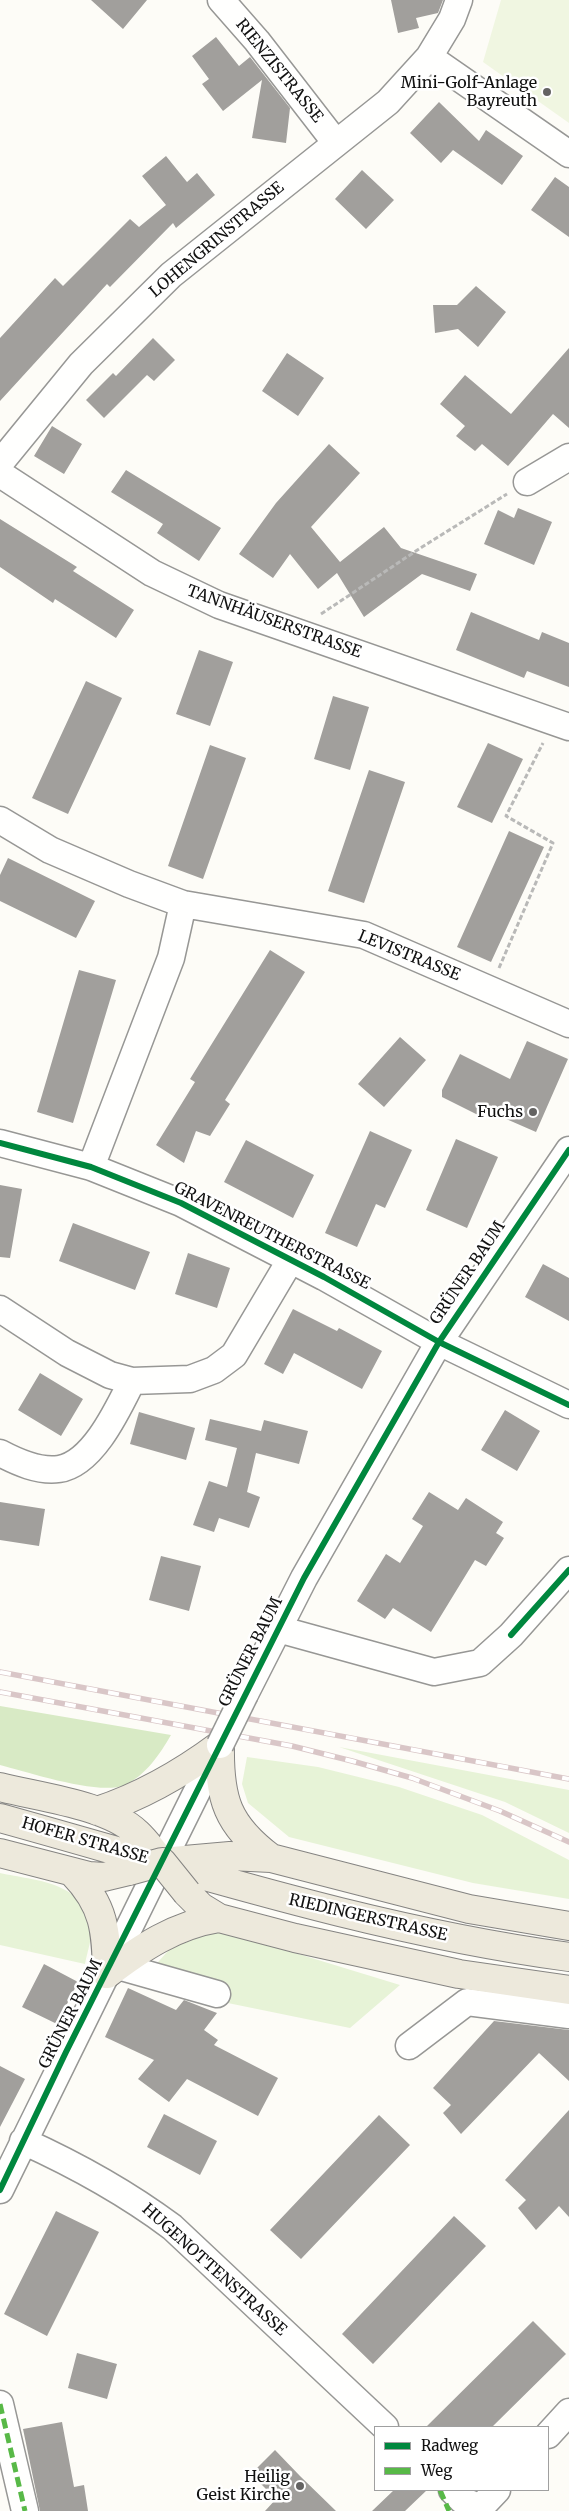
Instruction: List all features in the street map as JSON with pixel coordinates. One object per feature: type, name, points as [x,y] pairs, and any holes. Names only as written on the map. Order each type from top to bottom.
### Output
[{"type":"main road","points":[[97,1811],[127,1801],[155,1788],[187,1770],[220,1745]]},
{"type":"main road","points":[[220,1745],[219,1776],[225,1802],[234,1820],[251,1843],[271,1858]]},
{"type":"main road","points":[[0,1787],[97,1811],[117,1819],[137,1832],[157,1865],[201,1907],[219,1918],[344,1950],[459,1974],[569,1990]]},
{"type":"main road","name":"HOFER STRASSE","points":[[0,1818],[157,1865]]},
{"type":"main road","points":[[0,1853],[73,1874],[104,1877],[198,1858],[230,1856],[271,1858],[469,1908],[569,1926]]},
{"type":"main road","name":"RIEDINGERSTRASSE","points":[[157,1865],[304,1905],[381,1923],[464,1941],[569,1957]]},
{"type":"main road","points":[[73,1874],[86,1887],[101,1914],[112,1970],[171,1931],[196,1922],[219,1918]]},
{"type":"street","name":"RIENZISTRASSE","points":[[221,0],[257,41],[336,143]]},
{"type":"street","name":"LOHENGRINSTRASSE","points":[[0,463],[81,364],[171,275],[388,102],[429,57],[452,19],[459,0]]},
{"type":"street","points":[[429,57],[569,154]]},
{"type":"street","points":[[527,482],[569,457]]},
{"type":"street","name":"TANNHÄUSERSTRASSE","points":[[0,474],[152,573],[219,605],[561,725]]},
{"type":"street","name":"LEVISTRASSE","points":[[0,820],[50,850],[129,884],[183,904],[364,935],[569,1024]]},
{"type":"street","points":[[91,1167],[171,958],[183,904]]},
{"type":"street","name":"GRAVENREUTHERSTRASSE","points":[[0,1143],[91,1167],[181,1203],[291,1259],[439,1342],[569,1405]]},
{"type":"street","name":"GRÜNER BAUM","points":[[0,2190],[23,2141],[112,1970],[157,1865],[304,1578],[439,1342],[569,1150]]},
{"type":"street","points":[[0,1309],[90,1366],[132,1382],[190,1379],[203,1376],[224,1363],[241,1346],[291,1259]]},
{"type":"street","points":[[0,1453],[43,1469],[60,1469],[74,1464],[96,1442],[132,1382]]},
{"type":"street","points":[[278,1629],[434,1672],[480,1663],[511,1635],[569,1570]]},
{"type":"street","points":[[112,1970],[217,1994]]},
{"type":"street","points":[[409,2046],[467,2002],[569,2015]]},
{"type":"street","name":"HUGENOTTENSTRASSE","points":[[23,2141],[104,2181],[142,2204],[172,2227],[385,2426]]},
{"type":"street","points":[[0,2404],[25,2511]]},
{"type":"street","points":[[549,2434],[569,2412]]},
{"type":"street","points":[[453,2491],[462,2500],[488,2503]]},
{"type":"path","points":[[295,632],[430,542],[527,482]]},
{"type":"path","points":[[490,989],[554,843],[506,816],[561,725]]},
{"type":"green space","name":"Mini-Golf-Anlage Bayreuth","points":[[501,0],[569,0],[569,123],[483,62]]},
{"type":"green space","points":[[0,1706],[171,1735],[152,1763],[140,1776],[125,1785],[113,1788],[98,1788],[63,1782],[0,1765]]},
{"type":"green space","points":[[339,1747],[569,1790],[569,1833],[505,1802]]},
{"type":"green space","points":[[247,1757],[318,1767],[399,1787],[482,1815],[569,1860],[569,1899],[473,1883],[289,1837],[248,1803],[242,1784]]},
{"type":"green space","points":[[0,1873],[56,1885],[78,1899],[86,1910],[91,1925],[91,1939],[85,1964],[0,1945]]},
{"type":"green space","points":[[220,1930],[400,1985],[350,2028],[218,2001],[152,1970],[167,1952],[181,1941],[197,1934]]},
{"type":"building","points":[[91,0],[147,0],[123,29]]},
{"type":"building","points":[[391,0],[443,0],[438,13],[416,18],[419,28],[398,33]]},
{"type":"building","points":[[216,37],[239,66],[250,57],[290,108],[286,143],[252,138],[262,80],[223,111],[202,84],[209,79],[192,56]]},
{"type":"building","points":[[439,102],[479,141],[486,130],[523,156],[502,185],[453,150],[441,163],[410,133]]},
{"type":"building","points":[[166,156],[187,182],[197,173],[215,195],[176,228],[173,223],[110,287],[107,284],[0,401],[0,338],[55,278],[63,286],[130,219],[139,227],[166,205],[142,176]]},
{"type":"building","points":[[362,170],[394,200],[366,229],[335,199]]},
{"type":"building","points":[[555,177],[569,187],[569,237],[531,210]]},
{"type":"building","points":[[476,286],[506,312],[478,347],[458,329],[435,333],[433,305],[457,305]]},
{"type":"building","points":[[153,338],[175,360],[154,381],[147,375],[104,418],[86,400],[113,373],[116,376]]},
{"type":"building","points":[[569,348],[569,428],[553,414],[508,466],[482,444],[475,451],[456,436],[465,426],[440,404],[465,375],[511,414]]},
{"type":"building","points":[[287,353],[324,378],[298,416],[262,391]]},
{"type":"building","points":[[52,426],[82,444],[64,474],[34,456]]},
{"type":"building","points":[[329,444],[360,473],[311,527],[340,562],[384,527],[401,548],[477,574],[470,591],[422,574],[364,617],[337,573],[318,589],[290,554],[273,578],[239,554],[276,503]]},
{"type":"building","points":[[126,470],[221,528],[199,561],[157,533],[163,524],[111,492]]},
{"type":"building","points":[[518,508],[552,522],[534,565],[484,544],[498,510],[514,518]]},
{"type":"building","points":[[0,519],[77,567],[73,571],[134,610],[116,638],[55,599],[53,603],[0,567]]},
{"type":"building","points":[[471,612],[539,640],[542,632],[569,643],[569,687],[527,671],[524,678],[456,650]]},
{"type":"building","points":[[199,650],[233,662],[210,726],[176,714]]},
{"type":"building","points":[[86,681],[122,698],[68,814],[32,798]]},
{"type":"building","points":[[333,696],[369,707],[350,770],[314,759]]},
{"type":"building","points":[[488,743],[523,759],[492,823],[457,807]]},
{"type":"building","points":[[210,745],[246,758],[203,879],[168,866]]},
{"type":"building","points":[[369,770],[405,782],[364,903],[328,891]]},
{"type":"building","points":[[509,831],[544,847],[491,962],[457,947]]},
{"type":"building","points":[[8,858],[95,901],[76,938],[0,901],[0,875]]},
{"type":"building","points":[[270,950],[305,972],[225,1100],[230,1104],[210,1136],[196,1131],[184,1163],[156,1145],[195,1082],[190,1079]]},
{"type":"building","points":[[79,970],[116,980],[73,1123],[37,1112]]},
{"type":"building","points":[[400,1037],[426,1060],[384,1107],[358,1084]]},
{"type":"building","points":[[527,1041],[568,1059],[536,1132],[481,1108],[478,1115],[442,1097],[442,1090],[460,1054],[510,1079]]},
{"type":"building","points":[[370,1131],[412,1150],[385,1208],[376,1204],[357,1247],[325,1233]]},
{"type":"building","points":[[456,1139],[498,1157],[467,1228],[426,1210]]},
{"type":"building","points":[[246,1140],[314,1175],[293,1218],[224,1182]]},
{"type":"building","points":[[0,1185],[22,1189],[10,1258],[0,1257]]},
{"type":"building","points":[[73,1223],[150,1252],[135,1290],[59,1261]]},
{"type":"building","points":[[188,1253],[230,1268],[217,1308],[175,1294]]},
{"type":"building","points":[[543,1264],[569,1278],[569,1321],[525,1297]]},
{"type":"building","points":[[293,1309],[337,1331],[339,1328],[382,1351],[362,1389],[294,1353],[283,1374],[264,1364]]},
{"type":"building","points":[[40,1373],[83,1399],[61,1436],[18,1410]]},
{"type":"building","points":[[505,1410],[540,1431],[517,1471],[481,1450]]},
{"type":"building","points":[[139,1412],[195,1428],[186,1460],[130,1444]]},
{"type":"building","points":[[210,1419],[261,1431],[264,1420],[308,1431],[299,1464],[256,1453],[247,1492],[260,1497],[249,1528],[219,1518],[214,1532],[193,1525],[209,1481],[227,1487],[237,1448],[205,1440]]},
{"type":"building","points":[[429,1492],[458,1510],[466,1498],[503,1522],[496,1533],[504,1538],[486,1566],[475,1560],[431,1632],[393,1608],[385,1619],[357,1601],[386,1554],[400,1563],[423,1526],[412,1519]]},
{"type":"building","points":[[0,1502],[45,1509],[39,1546],[0,1540]]},
{"type":"building","points":[[161,1556],[201,1566],[189,1611],[149,1600]]},
{"type":"building","points":[[44,1964],[78,1982],[57,2024],[22,2007]]},
{"type":"building","points":[[128,1988],[176,2010],[184,2000],[217,2013],[204,2030],[218,2040],[214,2045],[278,2078],[258,2116],[187,2079],[169,2102],[138,2079],[154,2060],[105,2037]]},
{"type":"building","points":[[494,2021],[569,2030],[569,2081],[539,2053],[461,2134],[443,2113],[451,2105],[433,2088]]},
{"type":"building","points":[[0,2066],[25,2079],[0,2127]]},
{"type":"building","points":[[569,2110],[569,2217],[559,2206],[536,2230],[518,2208],[526,2200],[505,2180]]},
{"type":"building","points":[[164,2114],[217,2141],[200,2175],[147,2147]]},
{"type":"building","points":[[379,2115],[410,2145],[301,2259],[270,2230]]},
{"type":"building","points":[[56,2211],[99,2232],[47,2336],[4,2314]]},
{"type":"building","points":[[454,2216],[486,2246],[373,2364],[342,2334]]},
{"type":"building","points":[[533,2321],[566,2354],[493,2426],[427,2426]]},
{"type":"building","points":[[77,2353],[117,2364],[107,2399],[68,2388]]},
{"type":"building","points":[[62,2422],[74,2487],[84,2485],[88,2511],[40,2511],[23,2429]]},
{"type":"building","points":[[275,2450],[336,2511],[265,2511],[276,2499],[251,2474]]},
{"type":"building","points":[[393,2491],[426,2491],[405,2511],[372,2511]]},
{"type":"railway","points":[[0,1672],[569,1779]]},
{"type":"railway","points":[[0,1692],[292,1746],[352,1761],[412,1778],[500,1811],[569,1842]]},
{"type":"marked path","points":[[0,2404],[25,2511]]},
{"type":"marked path","points":[[440,2491],[449,2511]]},
{"type":"cycle path","points":[[0,1143],[91,1167],[181,1203],[324,1277],[439,1342],[569,1405]]},
{"type":"cycle path","points":[[0,2190],[66,2052],[304,1578],[439,1342],[569,1150]]},
{"type":"cycle path","points":[[511,1635],[569,1570]]},
{"type":"place","name":"Mini-Golf-Anlage Bayreuth","points":[[547,92]]},
{"type":"place","name":"Fuchs","points":[[533,1112]]},
{"type":"place","name":"Heilig Geist Kirche","points":[[300,2486]]}]
